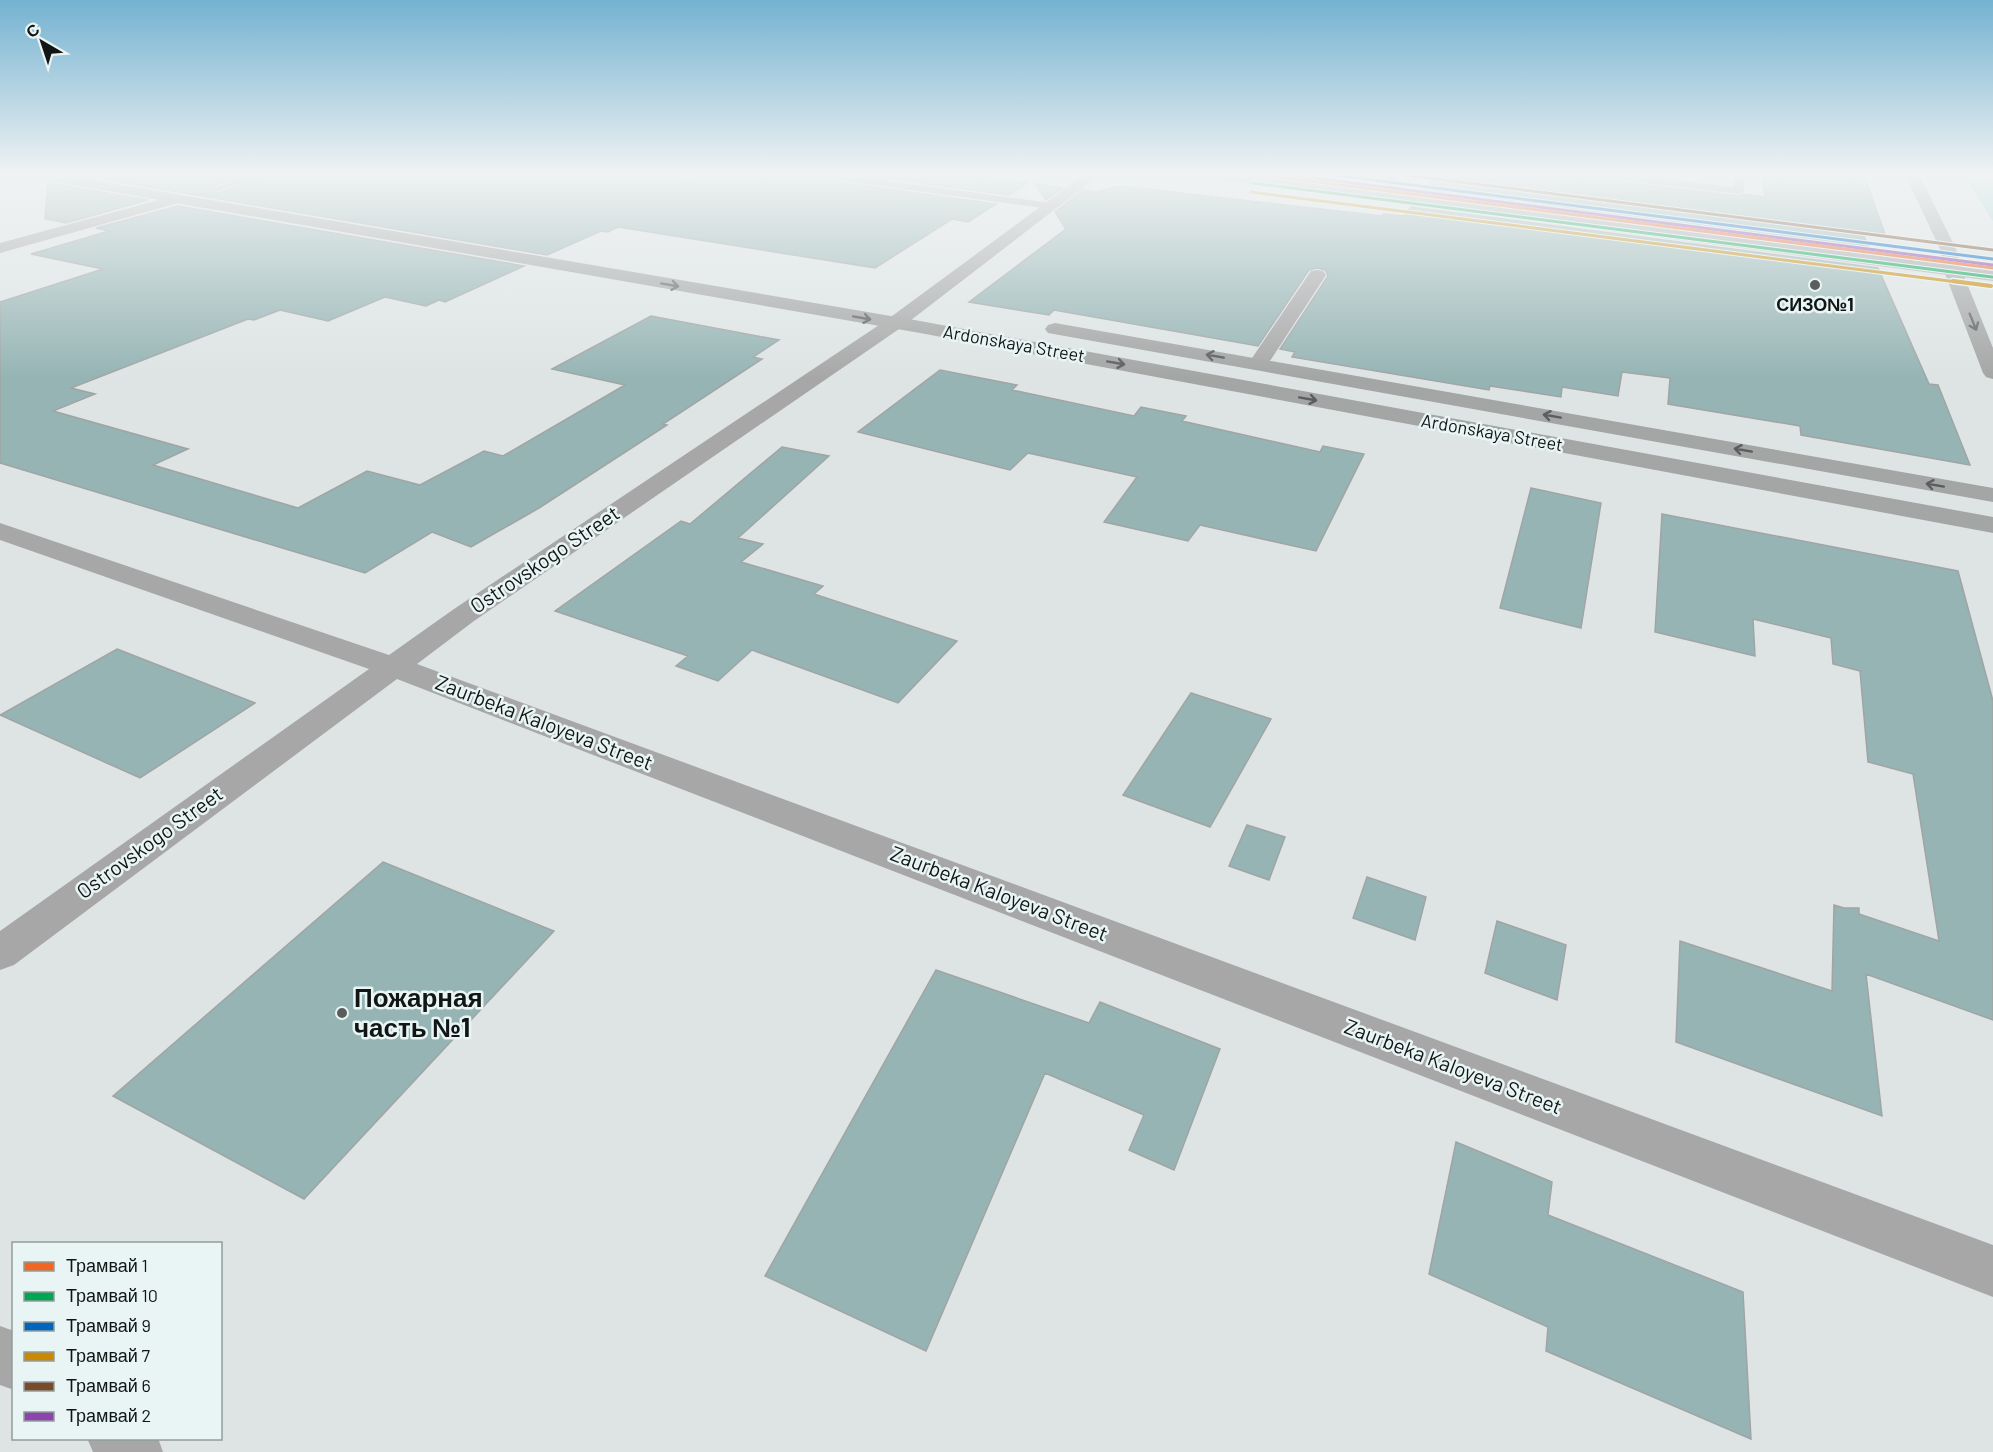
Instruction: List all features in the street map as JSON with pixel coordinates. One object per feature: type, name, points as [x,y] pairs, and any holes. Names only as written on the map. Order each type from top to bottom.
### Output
[{"type":"main road","name":"Ardonskaya Street","points":[[446,242],[893,313],[1993,525]]},
{"type":"main road","points":[[536,242],[608,254]]},
{"type":"main road","points":[[1780,242],[1951,262],[1993,260]]},
{"type":"main road","points":[[1942,242],[1993,373]]},
{"type":"main road","points":[[1929,251],[1951,262],[1993,276]]},
{"type":"main road","name":"Ardonskaya Street","points":[[1037,326],[1993,495]]},
{"type":"street","points":[[0,248],[23,242]]},
{"type":"street","name":"Ostrovskogo Street","points":[[0,953],[392,666],[893,313],[932,308],[1010,242]]},
{"type":"street","points":[[1258,364],[1317,275]]},
{"type":"street","name":"Zaurbeka Kaloyeva Street","points":[[0,531],[475,696],[1993,1272]]},
{"type":"street","points":[[119,1440],[134,1452]]},
{"type":"building","points":[[73,242],[384,242],[524,266],[445,302],[439,300],[426,306],[385,297],[328,321],[280,310],[254,320],[248,319],[71,388],[95,394],[53,411],[188,449],[153,465],[298,508],[367,471],[420,485],[484,451],[503,456],[625,385],[552,369],[651,316],[779,340],[753,357],[762,359],[663,424],[667,425],[539,508],[471,547],[432,532],[365,573],[0,463],[0,302],[103,269],[31,254]]},
{"type":"building","points":[[470,242],[577,242],[547,255]]},
{"type":"building","points":[[711,242],[916,242],[875,268]]},
{"type":"building","points":[[1049,242],[1677,242],[1878,268],[1929,384],[1938,385],[1970,465],[1801,435],[1800,426],[1668,404],[1670,378],[1622,372],[1618,396],[1562,387],[1561,397],[1490,386],[1489,390],[1292,357],[1295,352],[1280,349],[1328,276],[1325,270],[1317,268],[1309,270],[1258,346],[1054,310],[1049,315],[969,302]]},
{"type":"building","points":[[1784,242],[1866,242],[1871,253]]},
{"type":"building","points":[[940,370],[1017,385],[1012,390],[1134,416],[1141,407],[1186,416],[1182,421],[1320,452],[1323,446],[1364,454],[1316,551],[1200,525],[1188,541],[1104,522],[1137,477],[1028,453],[1010,470],[858,432]]},
{"type":"building","points":[[782,447],[829,456],[738,538],[763,544],[741,562],[823,586],[814,594],[957,641],[898,703],[752,650],[718,681],[676,666],[688,656],[555,611],[681,521],[690,524]]},
{"type":"building","points":[[1531,488],[1601,503],[1581,628],[1500,608]]},
{"type":"building","points":[[1662,514],[1958,571],[1993,701],[1993,1020],[1866,974],[1882,1116],[1676,1042],[1680,941],[1832,991],[1834,905],[1859,908],[1859,914],[1939,941],[1913,774],[1868,762],[1860,671],[1833,664],[1831,638],[1753,619],[1755,656],[1655,632]]},
{"type":"building","points":[[117,649],[255,703],[140,778],[0,715]]},
{"type":"building","points":[[1191,693],[1271,719],[1210,827],[1123,795]]},
{"type":"building","points":[[1247,825],[1285,837],[1269,880],[1229,866]]},
{"type":"building","name":"Пожарная часть №1","points":[[383,862],[554,931],[304,1199],[113,1096]]},
{"type":"building","points":[[1367,877],[1426,897],[1415,940],[1353,918]]},
{"type":"building","points":[[1497,921],[1566,945],[1557,1000],[1485,973]]},
{"type":"building","points":[[936,970],[1089,1023],[1100,1002],[1220,1049],[1174,1170],[1129,1150],[1144,1115],[1045,1073],[926,1351],[765,1276]]},
{"type":"building","points":[[1456,1142],[1552,1182],[1548,1215],[1743,1292],[1751,1439],[1546,1351],[1548,1327],[1429,1274]]},
{"type":"tram line","name":"7","points":[[1643,242],[1991,286]]},
{"type":"tram line","name":"10","points":[[1715,242],[1992,277]]},
{"type":"tram line","name":"1","points":[[1787,242],[1993,268]]},
{"type":"tram line","name":"2","points":[[1812,242],[1993,265]]},
{"type":"tram line","name":"9","points":[[1858,242],[1993,259]]},
{"type":"tram line","name":"6","points":[[1928,242],[1993,250]]},
{"type":"place","name":"СИЗО№1","points":[[1815,285]]},
{"type":"place","name":"Пожарная часть №1","points":[[342,1013]]}]
